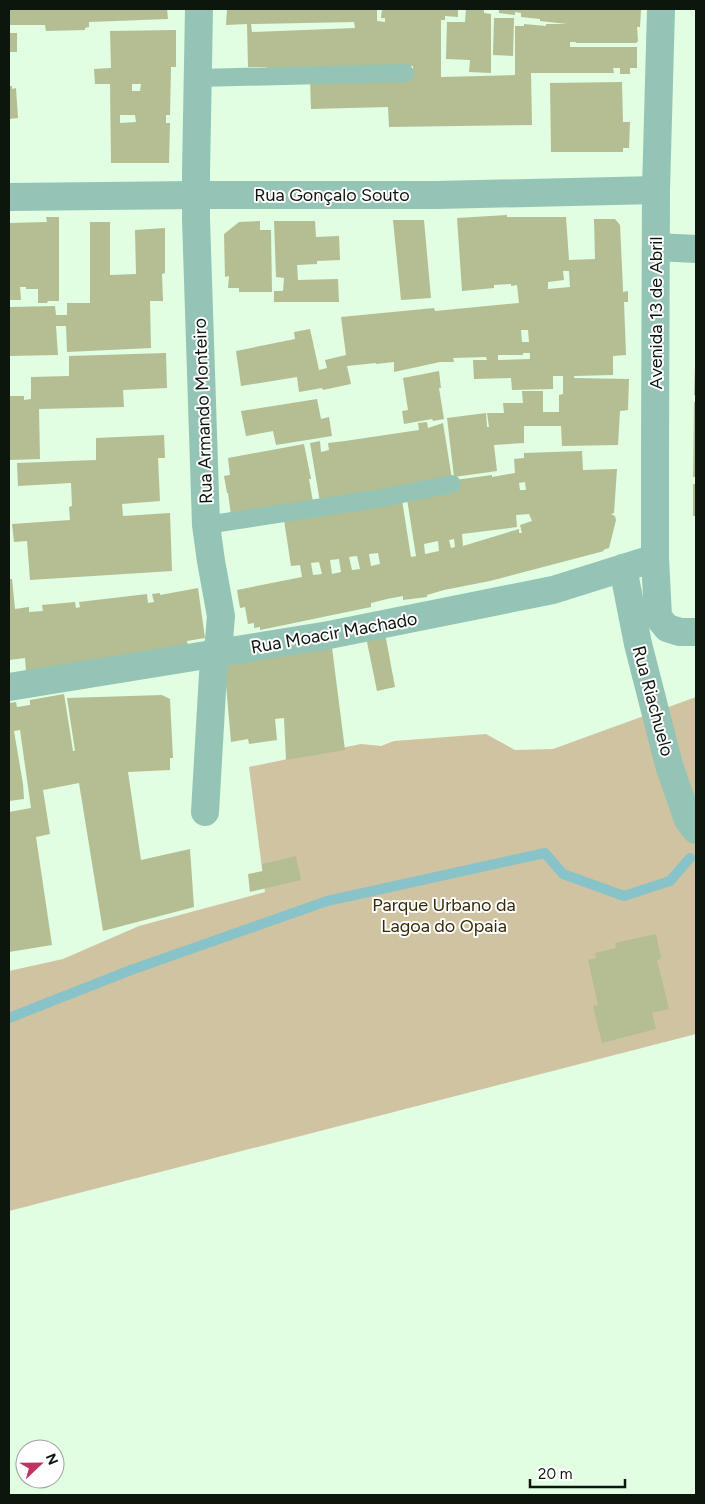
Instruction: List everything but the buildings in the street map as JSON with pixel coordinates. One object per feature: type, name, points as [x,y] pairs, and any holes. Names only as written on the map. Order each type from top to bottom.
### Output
[{"type":"street","name":"Rua Armando Monteiro","points":[[199,9],[196,195],[206,526],[220,616],[219,640],[213,674],[205,812]]},
{"type":"street","name":"Avenida 13 de Abril","points":[[660,9],[656,190],[655,558],[658,617],[666,628],[680,632],[696,632]]},
{"type":"street","name":"Rua Gonçalo Souto","points":[[9,197],[437,195],[656,190]]},
{"type":"street","points":[[656,247],[696,249]]},
{"type":"street","name":"Rua Moacir Machado","points":[[9,687],[329,635],[553,590],[655,558]]},
{"type":"street","name":"Rua Riachuelo","points":[[623,568],[638,644],[669,765],[688,820],[696,830]]},
{"type":"lane","points":[[198,78],[405,73]]},
{"type":"lane","points":[[206,526],[382,498],[452,484]]},
{"type":"green space","name":"Parque Urbano da Lagoa do Opaia","points":[[696,697],[696,1034],[9,1211],[9,971],[63,959],[139,926],[265,892],[249,767],[361,744],[381,746],[394,741],[486,734],[515,750],[553,749]]},
{"type":"waterway","points":[[9,1018],[131,970],[327,901],[545,853],[563,874],[624,896],[670,881],[690,858]]}]
